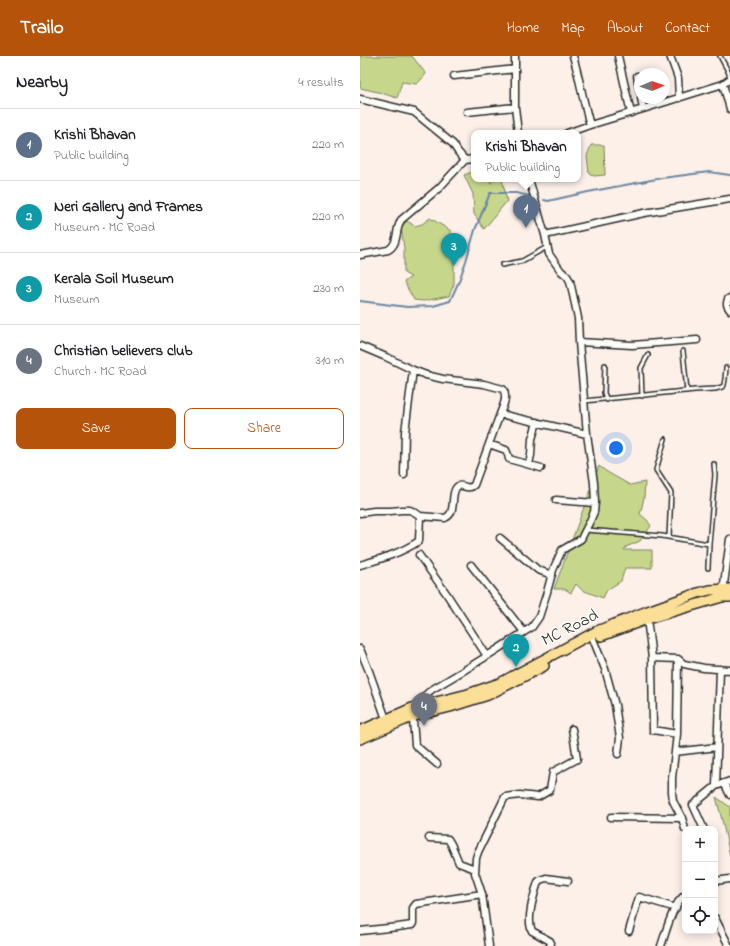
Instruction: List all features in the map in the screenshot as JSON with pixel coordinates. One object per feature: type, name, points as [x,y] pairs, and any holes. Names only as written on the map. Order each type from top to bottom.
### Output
[{"type":"main road","name":"MC Road","points":[[360,731],[386,719],[413,712],[500,682],[597,631],[698,593],[710,590],[726,593]]},
{"type":"main road","name":"MC Road","points":[[360,740],[413,712],[450,707],[488,695],[593,639],[726,593]]},
{"type":"street","points":[[515,56],[515,107],[518,130]]},
{"type":"street","points":[[573,56],[590,125]]},
{"type":"street","points":[[618,56],[631,113]]},
{"type":"street","points":[[670,56],[678,78],[679,98]]},
{"type":"street","points":[[454,76],[515,69]]},
{"type":"street","points":[[576,130],[723,84],[730,78]]},
{"type":"street","points":[[723,84],[730,109]]},
{"type":"street","points":[[360,99],[414,112],[453,144],[465,160]]},
{"type":"street","points":[[642,104],[643,109]]},
{"type":"street","points":[[467,112],[515,107]]},
{"type":"street","points":[[360,255],[388,250],[391,248],[395,242],[401,220],[439,188],[465,160],[471,159]]},
{"type":"street","points":[[437,764],[415,745],[413,712],[431,690],[463,672],[532,628],[539,617],[553,570],[562,550],[581,539],[594,512],[594,483],[587,434],[578,318],[570,281],[549,254],[530,182]]},
{"type":"street","points":[[545,235],[644,213],[730,199]]},
{"type":"street","points":[[730,298],[726,303],[730,310]]},
{"type":"street","points":[[579,342],[632,345],[697,340]]},
{"type":"street","points":[[360,346],[386,356],[426,375],[443,379],[484,384],[503,389],[506,393],[505,400],[474,485],[468,488],[459,486],[455,489],[451,513],[445,518],[420,516],[410,510],[360,513]]},
{"type":"street","points":[[404,475],[405,432],[413,370]]},
{"type":"street","points":[[500,414],[587,434]]},
{"type":"street","points":[[528,464],[531,455],[532,439],[537,422]]},
{"type":"street","points":[[489,444],[506,450],[509,459],[541,468]]},
{"type":"street","points":[[556,500],[595,503]]},
{"type":"street","points":[[360,565],[392,555],[412,546],[419,541],[420,516]]},
{"type":"street","points":[[500,538],[538,570],[552,575]]},
{"type":"street","points":[[726,593],[730,539]]},
{"type":"street","points":[[419,555],[446,593],[486,656]]},
{"type":"street","points":[[471,565],[524,632]]},
{"type":"street","points":[[647,620],[652,658],[653,730],[677,734]]},
{"type":"street","points":[[593,639],[605,669],[615,705],[620,738],[618,754]]},
{"type":"street","points":[[360,649],[386,719]]},
{"type":"street","points":[[652,658],[678,659],[684,664],[704,668],[730,670]]},
{"type":"street","points":[[678,659],[677,734],[672,778],[672,796],[684,826]]},
{"type":"street","points":[[716,786],[720,669]]},
{"type":"street","points":[[489,946],[482,894],[475,873],[478,852],[505,797],[520,795],[538,797],[550,790],[552,772],[577,759],[572,729]]},
{"type":"street","points":[[675,752],[717,747]]},
{"type":"street","points":[[703,826],[693,805],[716,786],[730,780]]},
{"type":"street","points":[[724,783],[730,795]]},
{"type":"street","points":[[611,817],[682,818]]},
{"type":"street","points":[[428,838],[448,839],[459,863],[475,869]]},
{"type":"street","points":[[550,946],[550,941],[532,931],[530,925],[531,910],[538,882],[546,878],[568,882]]},
{"type":"street","points":[[718,881],[730,879]]},
{"type":"street","points":[[360,931],[412,925],[412,908],[416,904],[482,894]]},
{"type":"street","points":[[661,946],[670,917],[682,896]]},
{"type":"street","points":[[629,931],[639,897],[676,908]]},
{"type":"street","points":[[718,924],[729,946]]},
{"type":"lane","points":[[720,56],[730,78]]},
{"type":"lane","points":[[502,265],[522,261],[547,247]]},
{"type":"lane","points":[[682,351],[687,391]]},
{"type":"lane","points":[[642,396],[641,368],[648,354]]},
{"type":"lane","points":[[605,365],[604,393],[607,400]]},
{"type":"lane","points":[[584,401],[715,389],[722,387],[724,384],[726,368]]},
{"type":"lane","points":[[664,439],[656,470],[671,493],[669,537]]},
{"type":"lane","points":[[708,568],[715,475],[714,464]]},
{"type":"lane","points":[[586,530],[669,537],[709,544]]},
{"type":"green space","points":[[360,56],[412,56],[426,74],[417,84],[402,82],[397,98],[360,88]]},
{"type":"green space","points":[[591,145],[604,145],[605,175],[594,176],[589,173],[587,156]]},
{"type":"green space","points":[[471,172],[471,182],[503,182],[507,201],[484,229],[474,214],[473,194],[464,175]]},
{"type":"green space","points":[[430,218],[451,231],[454,284],[449,296],[424,301],[414,300],[404,282],[411,277],[404,273],[404,248],[401,227],[407,221],[415,226],[422,224]]},
{"type":"green space","points":[[599,466],[630,485],[645,482],[644,498],[640,514],[651,526],[640,541],[626,547],[624,550],[652,550],[652,568],[625,568],[621,581],[607,590],[603,598],[582,590],[576,584],[571,593],[565,589],[554,589]]},
{"type":"green space","points":[[716,797],[730,807],[730,856],[723,824]]},
{"type":"waterway","points":[[544,200],[548,201],[662,178],[709,172],[730,175]]},
{"type":"waterway","points":[[360,301],[407,307],[433,306],[450,301],[459,281],[475,230],[490,193],[516,193],[530,196]]},
{"type":"place","name":"Krishi Bhavan","points":[[526,228]]},
{"type":"place","name":"Kerala Soil Museum","points":[[454,266]]},
{"type":"place","name":"Neri Gallery and Frames","points":[[516,667]]},
{"type":"place","name":"Christian believers club","points":[[424,726]]}]
